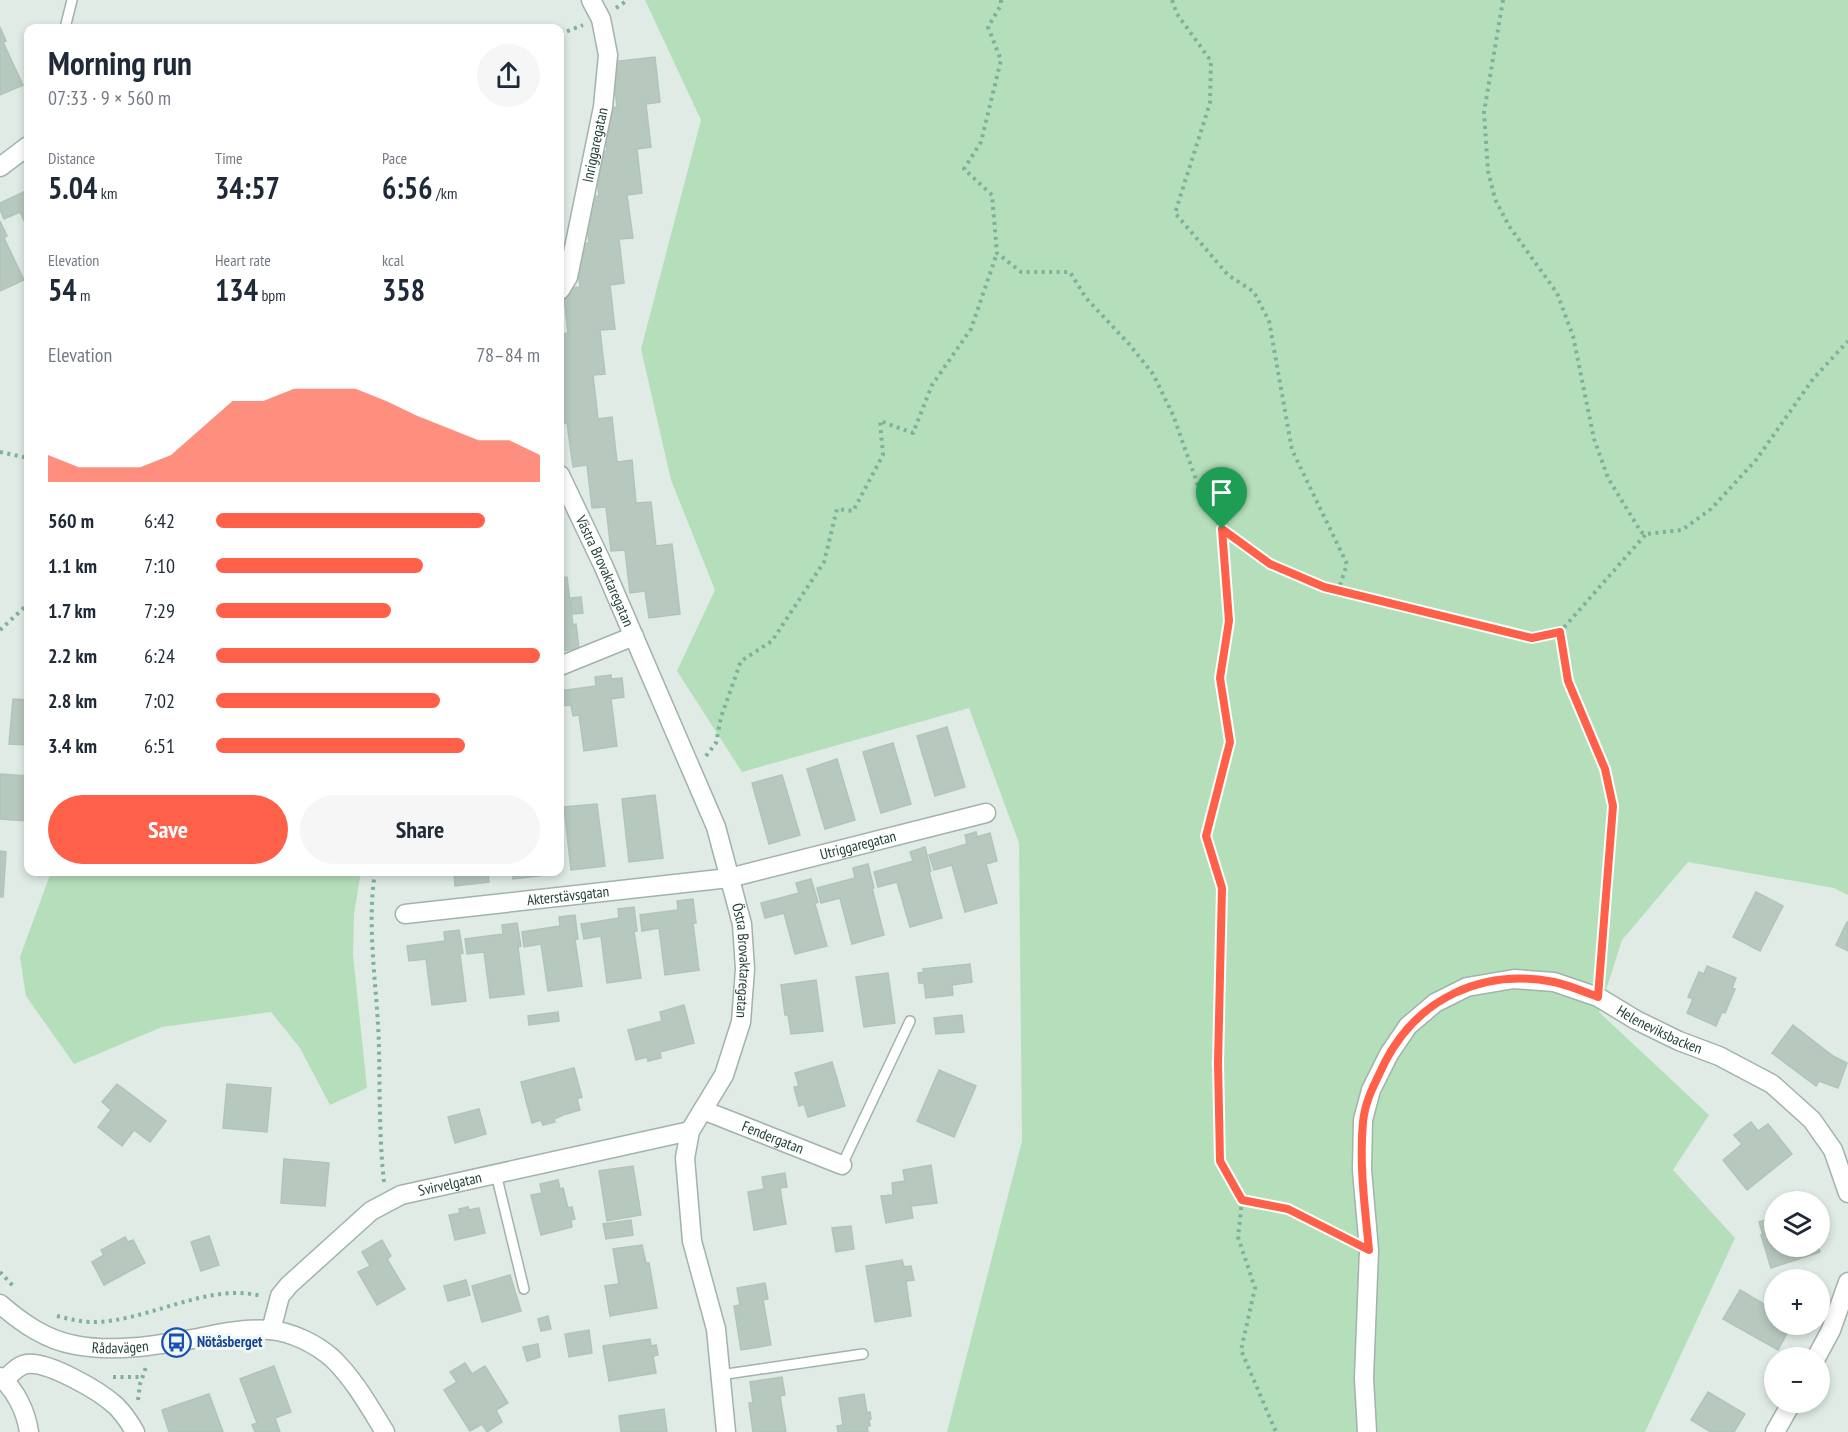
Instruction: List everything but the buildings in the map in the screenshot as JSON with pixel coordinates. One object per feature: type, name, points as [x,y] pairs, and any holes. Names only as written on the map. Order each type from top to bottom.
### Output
[{"type":"street","name":"Inriggaregatan","points":[[564,284],[568,277],[603,107],[608,55],[601,19],[591,0]]},
{"type":"street","points":[[0,167],[24,149]]},
{"type":"street","name":"Västra Brovaktaregatan","points":[[564,484],[634,636]]},
{"type":"street","points":[[564,664],[634,636]]},
{"type":"street","name":"Östra Brovaktaregatan","points":[[634,636],[716,826],[742,924],[745,969],[741,1022],[724,1075],[690,1131],[685,1158],[692,1241],[716,1329],[726,1432]]},
{"type":"street","name":"Utriggaregatan","points":[[729,878],[986,813]]},
{"type":"street","name":"Akterstävsgatan","points":[[405,914],[729,878]]},
{"type":"street","name":"Heleneviksbacken","points":[[1367,1432],[1364,1378],[1369,1250],[1362,1170],[1363,1120],[1371,1090],[1389,1054],[1408,1026],[1435,1002],[1467,987],[1514,979],[1554,982],[1598,997],[1636,1020],[1719,1056],[1772,1084],[1812,1120],[1833,1150],[1848,1193]]},
{"type":"street","name":"Fendergatan","points":[[702,1110],[842,1165]]},
{"type":"street","name":"Svirvelgatan","points":[[271,1330],[280,1296],[289,1285],[371,1211],[401,1195],[690,1131]]},
{"type":"street","points":[[1822,1347],[1831,1330],[1848,1282]]},
{"type":"street","name":"Rådavägen","points":[[0,1304],[14,1317],[51,1338],[94,1348],[126,1348],[228,1333],[271,1330],[293,1336],[312,1344],[331,1358],[352,1380],[385,1432]]},
{"type":"street","points":[[29,1432],[21,1406],[2,1378],[26,1364],[60,1372],[96,1391],[115,1405],[135,1432]]},
{"type":"street","points":[[1775,1432],[1786,1413]]},
{"type":"lane","points":[[66,24],[72,0]]},
{"type":"lane","points":[[842,1165],[910,1021]]},
{"type":"lane","points":[[496,1174],[524,1289]]},
{"type":"lane","points":[[720,1375],[863,1354]]},
{"type":"path","points":[[693,773],[716,743],[722,717],[741,661],[772,641],[824,562],[837,509],[853,511],[883,455],[880,421],[913,434],[932,385],[971,328],[997,253],[992,195],[964,169],[981,142],[1001,60],[988,27],[1001,0]]},
{"type":"path","points":[[1172,0],[1178,14],[1210,61],[1210,103],[1175,213],[1228,274],[1254,292],[1269,321],[1292,450],[1347,564],[1338,591]]},
{"type":"path","points":[[1503,0],[1484,112],[1488,171],[1495,199],[1509,226],[1557,293],[1573,336],[1594,439],[1608,478],[1641,532],[1646,534],[1682,530],[1711,509],[1756,460],[1813,379],[1848,341]]},
{"type":"path","points":[[997,253],[1021,272],[1070,272],[1086,298],[1129,344],[1153,374],[1173,415],[1201,494],[1222,529],[1270,564],[1338,591],[1532,638],[1560,632],[1646,534]]},
{"type":"path","points":[[0,452],[24,457]]},
{"type":"path","points":[[1222,529],[1229,621],[1220,678],[1230,742],[1206,836],[1222,888],[1218,1063],[1220,1161],[1242,1200],[1238,1237],[1255,1288],[1241,1350],[1276,1432]]},
{"type":"path","points":[[0,630],[24,608]]},
{"type":"path","points":[[1560,632],[1568,681],[1605,769],[1613,806],[1598,997]]},
{"type":"path","points":[[375,876],[373,967],[379,1050],[379,1121],[384,1184]]},
{"type":"path","points":[[1242,1200],[1288,1209],[1369,1250]]},
{"type":"path","points":[[138,1401],[140,1384],[146,1367],[154,1363]]},
{"type":"green space","points":[[645,0],[1848,0],[1848,895],[1834,888],[1688,862],[1622,940],[1599,1012],[1709,1115],[1673,1170],[1735,1238],[1645,1432],[947,1432],[1022,1141],[1019,843],[969,708],[742,772],[677,671],[715,590],[671,480],[641,349],[701,120]]},
{"type":"green space","points":[[50,876],[360,876],[354,914],[353,955],[367,1088],[330,1105],[300,1048],[271,1012],[162,1027],[74,1064],[26,996],[20,957]]},
{"type":"place","name":"Nötåsberget","points":[[176,1342]]},
{"type":"route","points":[[1222,529],[1270,564],[1324,587],[1532,638],[1560,632],[1568,681],[1605,769],[1613,806],[1598,997],[1554,982],[1514,979],[1493,981],[1467,987],[1435,1002],[1408,1026],[1389,1054],[1371,1090],[1363,1120],[1362,1170],[1369,1250],[1288,1209],[1242,1200],[1220,1161],[1218,1063],[1222,888],[1206,836],[1230,742],[1220,678],[1229,621],[1222,529]]}]
